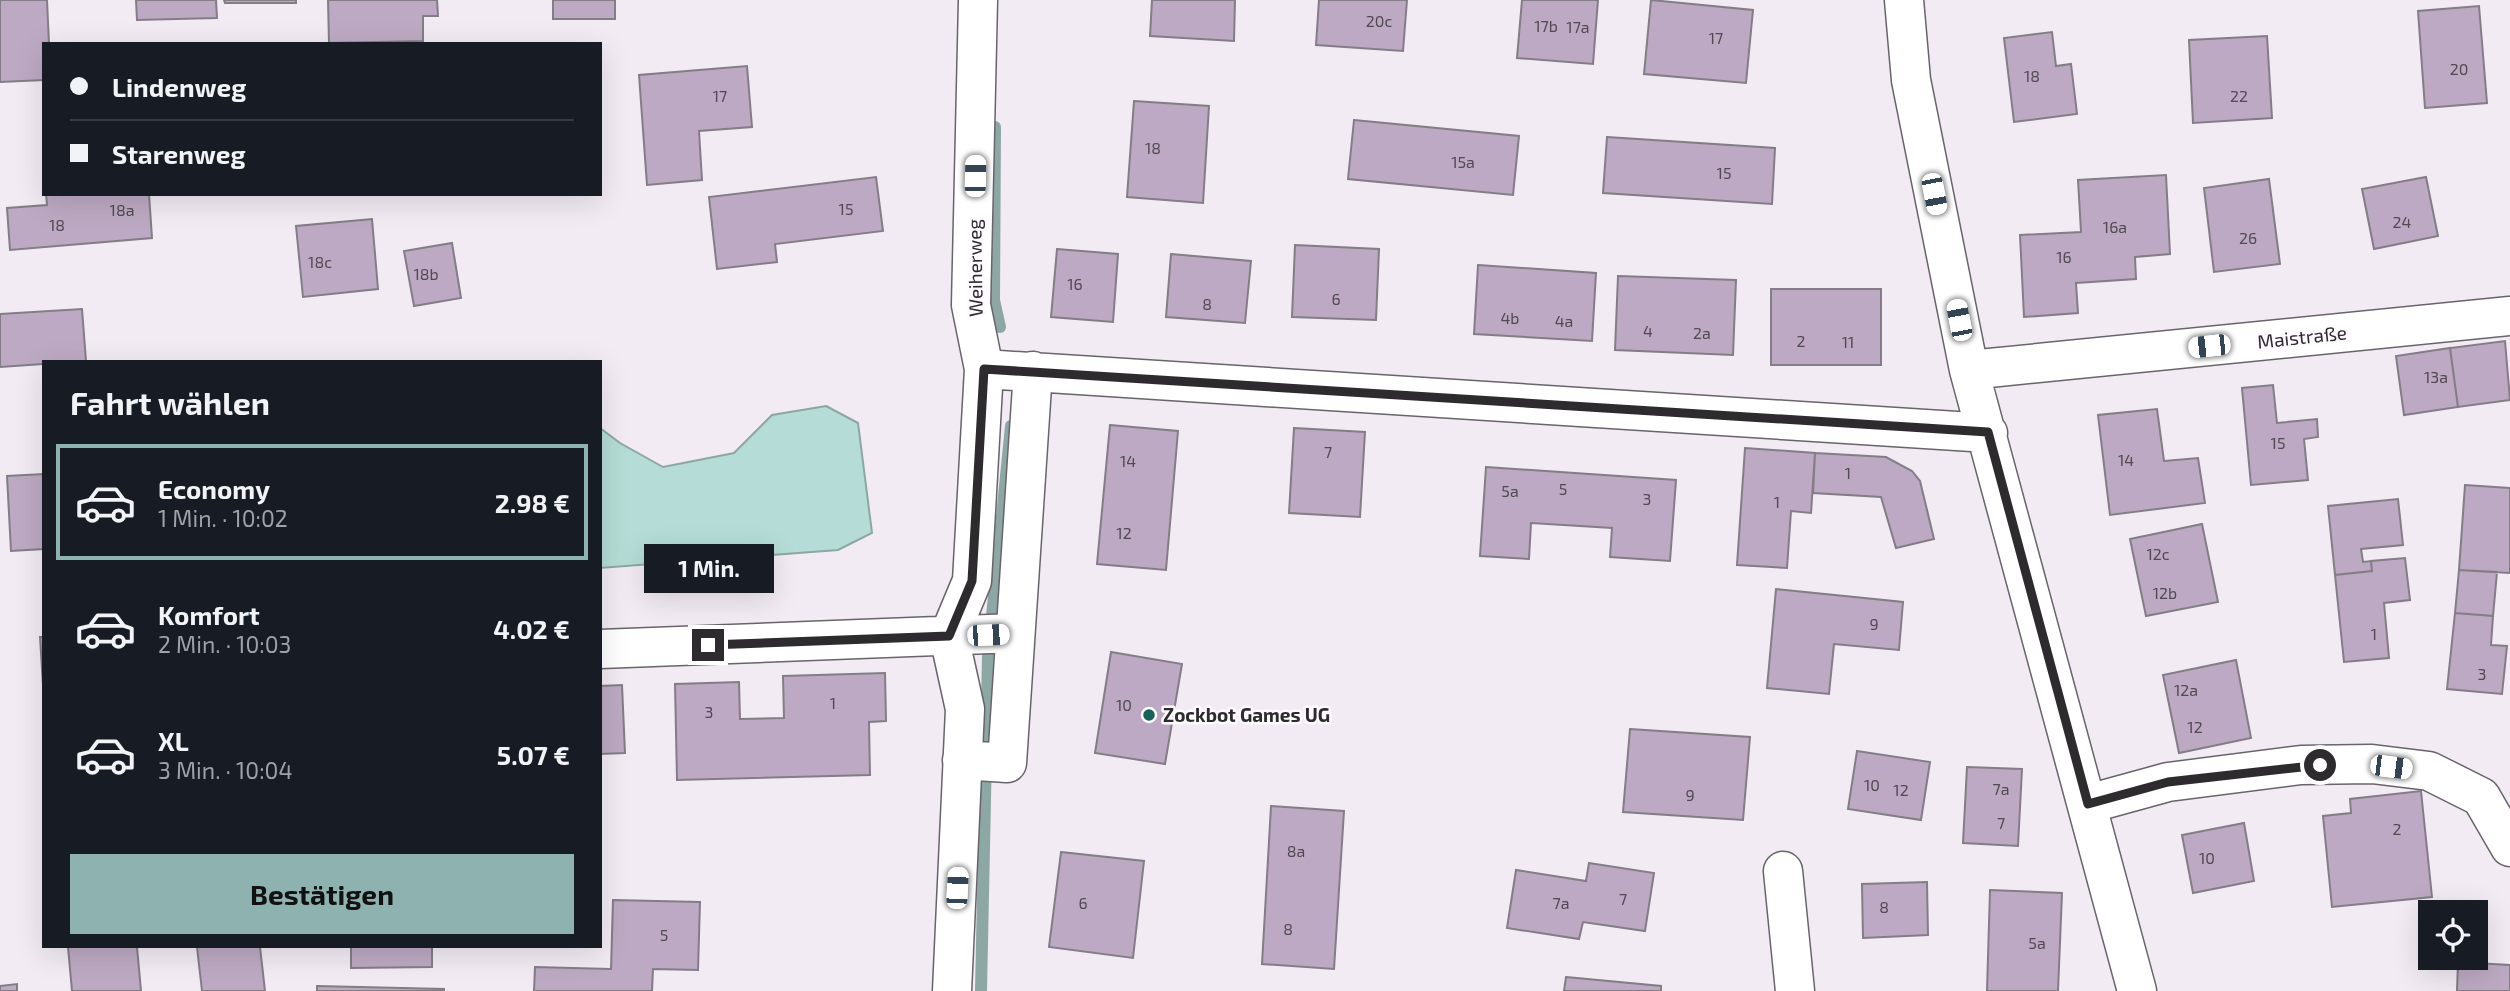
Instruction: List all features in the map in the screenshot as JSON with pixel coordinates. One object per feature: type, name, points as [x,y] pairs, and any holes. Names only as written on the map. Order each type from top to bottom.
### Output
[{"type":"street","name":"Weiherweg","points":[[959,636],[972,581],[984,369],[971,305],[978,0]]},
{"type":"street","points":[[1904,0],[1911,80],[1969,370],[1988,432],[2137,991]]},
{"type":"street","name":"Maistraße","points":[[1969,370],[2510,316]]},
{"type":"street","points":[[984,369],[1988,432]]},
{"type":"street","points":[[977,761],[1007,763],[1011,634],[1033,371]]},
{"type":"street","points":[[602,649],[1011,634]]},
{"type":"street","points":[[952,991],[977,761],[965,709],[959,636]]},
{"type":"street","points":[[2088,804],[2168,782],[2301,765],[2372,764],[2430,771],[2481,797],[2510,846]]},
{"type":"street","points":[[1783,871],[1795,991]]},
{"type":"shaded area","points":[[826,406],[858,423],[872,533],[838,550],[602,568],[602,430],[663,467],[734,453],[772,415]]},
{"type":"building","points":[[0,0],[47,0],[49,42],[42,42],[42,80],[0,82]]},
{"type":"building","points":[[136,0],[216,0],[217,18],[137,20]]},
{"type":"building","points":[[224,0],[296,0],[296,3],[225,3]]},
{"type":"building","points":[[328,0],[437,0],[438,16],[423,16],[423,41],[329,42]]},
{"type":"building","points":[[553,0],[615,0],[615,19],[553,19]]},
{"type":"building","points":[[1152,0],[1235,0],[1234,41],[1150,36]]},
{"type":"building","points":[[1319,0],[1407,0],[1403,51],[1316,45]]},
{"type":"building","points":[[1522,0],[1598,0],[1593,64],[1517,58]]},
{"type":"building","points":[[1651,0],[1753,10],[1746,83],[1644,74]]},
{"type":"building","points":[[2479,6],[2487,103],[2425,108],[2418,11]]},
{"type":"building","points":[[2052,32],[2056,66],[2071,64],[2077,114],[2014,122],[2004,38]]},
{"type":"building","points":[[2267,36],[2272,118],[2193,123],[2189,40]]},
{"type":"building","points":[[747,66],[752,127],[699,131],[702,180],[647,185],[639,75]]},
{"type":"building","points":[[1134,101],[1209,106],[1203,203],[1127,197]]},
{"type":"building","points":[[1354,120],[1519,136],[1513,195],[1348,179]]},
{"type":"building","points":[[1607,137],[1775,148],[1772,204],[1603,193]]},
{"type":"building","points":[[2166,175],[2170,254],[2135,257],[2136,279],[2076,283],[2078,313],[2024,317],[2020,235],[2081,232],[2078,180]]},
{"type":"building","points":[[876,177],[883,231],[775,244],[777,262],[717,269],[709,197]]},
{"type":"building","points":[[2426,177],[2438,236],[2374,249],[2362,189]]},
{"type":"building","points":[[2269,179],[2280,264],[2214,272],[2204,188]]},
{"type":"building","points":[[46,196],[149,196],[152,238],[10,250],[7,208],[47,205]]},
{"type":"building","points":[[372,219],[378,289],[303,297],[296,226]]},
{"type":"building","points":[[452,243],[461,298],[414,306],[404,251]]},
{"type":"building","points":[[1295,245],[1379,249],[1376,320],[1292,317]]},
{"type":"building","points":[[1057,249],[1118,254],[1113,322],[1051,317]]},
{"type":"building","points":[[1171,254],[1251,261],[1245,323],[1166,317]]},
{"type":"building","points":[[1478,265],[1596,273],[1592,341],[1474,334]]},
{"type":"building","points":[[1618,276],[1736,280],[1733,355],[1615,350]]},
{"type":"building","points":[[1771,289],[1881,289],[1881,365],[1771,365]]},
{"type":"building","points":[[82,309],[86,360],[42,360],[42,364],[0,367],[0,314]]},
{"type":"building","points":[[2505,341],[2510,400],[2458,407],[2450,348]]},
{"type":"building","points":[[2450,348],[2458,407],[2404,415],[2396,356]]},
{"type":"building","points":[[2273,385],[2277,423],[2317,419],[2318,437],[2304,439],[2308,480],[2251,485],[2242,388]]},
{"type":"building","points":[[2157,409],[2164,461],[2198,458],[2205,503],[2110,515],[2098,415]]},
{"type":"building","points":[[1110,425],[1178,431],[1166,570],[1097,564]]},
{"type":"building","points":[[1294,428],[1365,432],[1360,517],[1289,513]]},
{"type":"building","points":[[1745,448],[1815,453],[1811,513],[1791,511],[1787,568],[1737,565]]},
{"type":"building","points":[[1815,453],[1886,457],[1912,471],[1920,481],[1934,539],[1896,548],[1881,497],[1813,493]]},
{"type":"building","points":[[1486,467],[1676,480],[1670,561],[1610,557],[1612,528],[1531,523],[1529,559],[1480,556]]},
{"type":"building","points":[[42,474],[42,549],[11,551],[7,476]]},
{"type":"building","points":[[2465,485],[2510,488],[2510,573],[2459,570]]},
{"type":"building","points":[[2398,499],[2403,545],[2361,549],[2363,562],[2371,561],[2372,571],[2335,575],[2328,506]]},
{"type":"building","points":[[2202,524],[2218,602],[2146,616],[2130,539]]},
{"type":"building","points":[[2405,558],[2410,600],[2384,603],[2389,658],[2344,662],[2335,575],[2372,571],[2371,561]]},
{"type":"building","points":[[2459,570],[2497,572],[2493,616],[2455,613]]},
{"type":"building","points":[[1776,589],[1903,602],[1899,650],[1834,644],[1829,694],[1767,688]]},
{"type":"building","points":[[2455,613],[2493,616],[2491,645],[2507,646],[2502,694],[2447,689]]},
{"type":"building","points":[[40,637],[42,637],[42,669]]},
{"type":"building","points":[[1111,652],[1182,664],[1165,764],[1095,753]]},
{"type":"building","points":[[2236,660],[2251,738],[2179,753],[2163,675]]},
{"type":"building","points":[[885,673],[886,721],[869,722],[870,775],[677,780],[675,684],[739,682],[740,719],[784,718],[783,676]]},
{"type":"building","points":[[622,685],[625,753],[602,754],[602,686]]},
{"type":"building","points":[[1630,729],[1750,737],[1743,820],[1623,812]]},
{"type":"building","points":[[1857,751],[1930,762],[1921,820],[1848,809]]},
{"type":"building","points":[[1967,767],[2022,769],[2018,846],[1963,843]]},
{"type":"building","points":[[2421,791],[2432,897],[2332,907],[2323,816],[2351,813],[2350,799]]},
{"type":"building","points":[[1271,806],[1344,811],[1334,969],[1262,964]]},
{"type":"building","points":[[2244,823],[2254,881],[2193,893],[2182,835]]},
{"type":"building","points":[[1061,852],[1144,861],[1133,958],[1049,947]]},
{"type":"building","points":[[1589,863],[1654,873],[1645,931],[1583,922],[1579,939],[1507,928],[1516,870],[1586,881]]},
{"type":"building","points":[[1927,882],[1928,935],[1863,938],[1862,884]]},
{"type":"building","points":[[1990,890],[2062,893],[2058,991],[1987,991]]},
{"type":"building","points":[[613,900],[700,902],[698,970],[653,969],[652,991],[534,991],[535,967],[611,969]]},
{"type":"building","points":[[68,948],[137,948],[141,991],[72,991]]},
{"type":"building","points":[[197,948],[260,948],[265,991],[202,991]]},
{"type":"building","points":[[351,948],[432,948],[432,967],[351,968]]},
{"type":"building","points":[[2488,964],[2510,965],[2510,991],[2457,991],[2458,970],[2488,970]]},
{"type":"building","points":[[1566,977],[1661,986],[1661,991],[1564,991]]},
{"type":"building","points":[[17,984],[17,991],[0,991],[0,986]]},
{"type":"building","points":[[317,986],[444,989],[444,991],[317,991]]},
{"type":"waterway","points":[[995,127],[994,300],[1000,327]]},
{"type":"waterway","points":[[981,991],[988,656],[1011,426]]},
{"type":"place","name":"Zockbot Games UG","points":[[1149,715]]},
{"type":"route","points":[[708,645],[949,636],[972,581],[984,369],[1988,432],[2088,804],[2168,782],[2301,765],[2320,765]]}]
